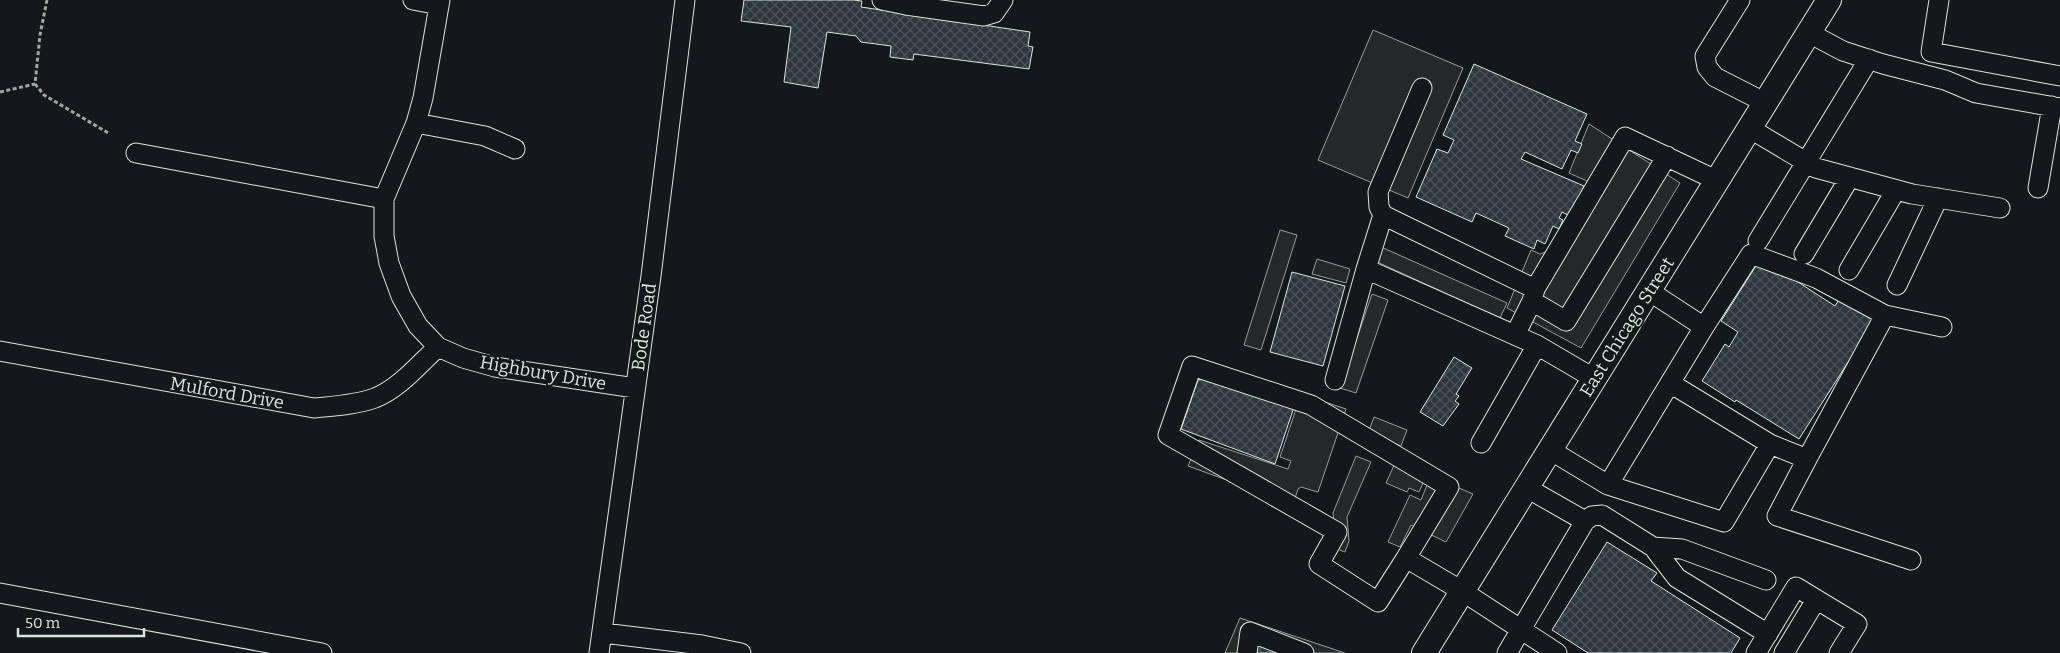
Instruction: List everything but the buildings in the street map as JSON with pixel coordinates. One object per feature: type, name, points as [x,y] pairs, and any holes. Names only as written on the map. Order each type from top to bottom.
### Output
[{"type":"main road","name":"East Chicago Street","points":[[1424,653],[1718,182],[1749,128],[1829,0]]},
{"type":"street","name":"Highbury Drive","points":[[413,0],[439,2],[423,98],[416,123],[384,199],[384,236],[389,263],[398,288],[418,326],[438,347],[463,358],[495,367],[635,388]]},
{"type":"street","name":"Bode Road","points":[[599,653],[685,0]]},
{"type":"street","points":[[882,0],[984,16],[994,13],[1003,0]]},
{"type":"street","points":[[1740,0],[1706,56],[1707,67],[1715,77],[1766,103]]},
{"type":"street","points":[[1939,0],[1931,52],[2060,76]]},
{"type":"street","points":[[1809,33],[1843,51],[1946,80],[1976,94],[2056,107],[2038,188]]},
{"type":"street","points":[[1758,241],[1869,59]]},
{"type":"street","points":[[1422,88],[1378,192],[1379,207],[1383,215],[1534,295],[1566,321],[1666,156]]},
{"type":"street","points":[[416,123],[485,136],[515,149]]},
{"type":"street","points":[[1749,128],[1816,168],[1896,190],[2000,208]]},
{"type":"street","points":[[1515,336],[1534,295],[1625,137],[1718,182]]},
{"type":"street","points":[[136,153],[384,199]]},
{"type":"street","points":[[1804,254],[1850,177]]},
{"type":"street","points":[[1849,270],[1896,190]]},
{"type":"street","points":[[1897,285],[1938,198]]},
{"type":"street","points":[[1336,380],[1366,269],[1383,215]]},
{"type":"street","points":[[1608,485],[1704,327],[1751,254],[1816,278],[1885,315],[1942,327]]},
{"type":"street","points":[[1366,269],[1537,346],[1595,379]]},
{"type":"street","points":[[1649,291],[1704,327]]},
{"type":"street","points":[[1885,315],[1777,516],[1910,560]]},
{"type":"street","points":[[1481,443],[1537,346]]},
{"type":"street","name":"Mulford Drive","points":[[0,352],[314,408],[342,406],[375,398],[403,381],[438,347]]},
{"type":"street","points":[[1192,366],[1310,405],[1450,487],[1406,558],[1378,602],[1319,564],[1337,532],[1168,435],[1192,366]]},
{"type":"street","points":[[1670,382],[1770,444],[1807,459]]},
{"type":"street","points":[[1550,450],[1608,485],[1724,522],[1770,444]]},
{"type":"street","points":[[1527,488],[1585,521]]},
{"type":"street","points":[[1507,653],[1585,521],[1592,516],[1602,516],[1653,547],[1677,578],[1768,634]]},
{"type":"street","points":[[1653,547],[1682,549],[1766,580]]},
{"type":"street","points":[[1406,558],[1462,591],[1520,631],[1557,653]]},
{"type":"street","points":[[1756,653],[1796,587],[1857,624],[1839,653]]},
{"type":"street","points":[[0,593],[242,646],[322,653]]},
{"type":"street","points":[[1784,653],[1816,600]]},
{"type":"street","points":[[1247,653],[1250,632],[1304,653]]},
{"type":"street","points":[[602,633],[736,651]]},
{"type":"path","points":[[47,0],[40,35],[35,84],[44,95],[110,134]]},
{"type":"path","points":[[0,92],[35,84]]},
{"type":"shaded area","points":[[1373,30],[1463,68],[1408,198],[1318,160]]},
{"type":"shaded area","points":[[1589,124],[1680,183],[1581,348],[1507,308],[1531,250],[1540,254],[1548,251],[1583,204],[1587,181],[1569,173]]},
{"type":"shaded area","points":[[1280,230],[1297,235],[1261,350],[1244,345]]},
{"type":"shaded area","points":[[1381,247],[1507,303],[1500,318],[1375,261]]},
{"type":"shaded area","points":[[1317,259],[1350,269],[1346,283],[1312,274]]},
{"type":"shaded area","points":[[1372,294],[1388,300],[1356,393],[1340,388]]},
{"type":"shaded area","points":[[1301,394],[1346,409],[1318,492],[1301,487],[1298,489],[1293,504],[1188,466],[1199,440],[1288,469],[1291,461],[1280,457]]},
{"type":"shaded area","points":[[1374,417],[1407,430],[1401,446],[1368,433]]},
{"type":"shaded area","points":[[1356,456],[1371,462],[1347,517],[1349,541],[1345,552],[1337,549],[1333,513]]},
{"type":"shaded area","points":[[1396,461],[1473,494],[1446,542],[1411,525],[1400,547],[1388,542],[1410,495],[1421,500],[1427,485],[1423,483],[1419,492],[1409,488],[1407,492],[1386,483]]},
{"type":"shaded area","points":[[1240,618],[1345,653],[1225,653]]}]
